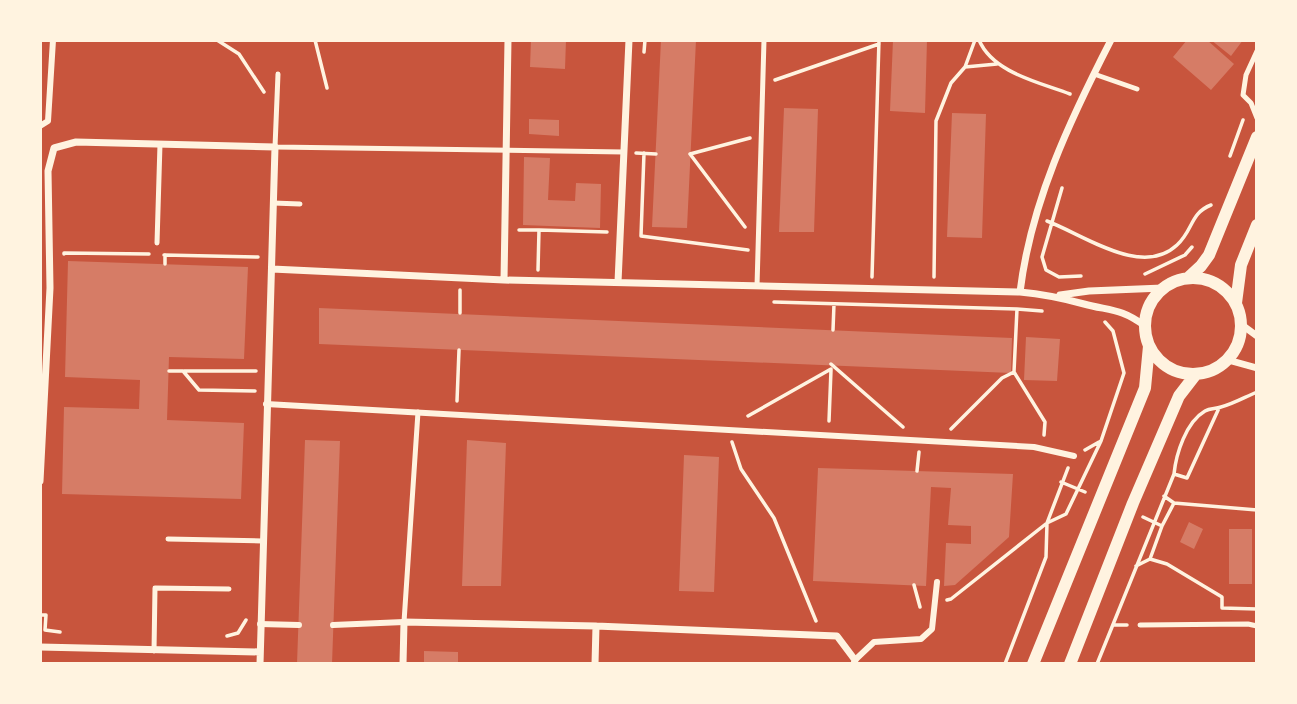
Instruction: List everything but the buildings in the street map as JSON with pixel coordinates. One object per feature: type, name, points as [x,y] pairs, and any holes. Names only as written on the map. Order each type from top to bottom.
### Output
[{"type":"street","points":[[40,126],[48,121],[52,40]]},
{"type":"street","points":[[504,280],[508,40]]},
{"type":"street","points":[[618,282],[629,40]]},
{"type":"street","points":[[1020,292],[1024,260],[1051,169],[1081,98],[1111,40]]},
{"type":"street","points":[[1188,278],[1209,255],[1257,137]]},
{"type":"street","points":[[40,481],[50,288],[48,171],[54,148],[76,142],[275,147],[260,664]]},
{"type":"street","points":[[1236,303],[1241,265],[1257,225]]},
{"type":"street","points":[[272,270],[504,280],[1020,292],[1056,296],[1101,307],[1130,315],[1145,326]]},
{"type":"street","points":[[1033,664],[1145,388],[1149,346],[1145,326],[1153,299],[1163,288],[1175,281],[1202,278],[1227,291],[1236,303],[1242,325],[1235,350],[1227,360],[1208,372],[1182,373],[1168,367],[1157,358],[1149,346]]},
{"type":"street","points":[[1056,296],[1102,290],[1163,288]]},
{"type":"street","points":[[1242,325],[1257,336]]},
{"type":"street","points":[[1227,360],[1257,368]]},
{"type":"street","points":[[1070,664],[1133,503],[1179,396],[1196,374]]},
{"type":"street","points":[[266,404],[938,442],[1044,449],[1074,456]]},
{"type":"street","points":[[333,625],[404,622],[596,626],[837,636],[854,662],[874,642],[921,639],[932,629],[937,582]]},
{"type":"street","points":[[403,664],[404,622]]},
{"type":"street","points":[[260,624],[299,625]]},
{"type":"street","points":[[595,664],[596,626]]},
{"type":"street","points":[[40,647],[154,652],[260,652]]},
{"type":"lane","points":[[757,286],[764,40]]},
{"type":"lane","points":[[1257,51],[1246,75],[1243,95],[1251,103],[1257,118]]},
{"type":"lane","points":[[278,74],[275,147],[624,152]]},
{"type":"lane","points":[[1094,74],[1137,89]]},
{"type":"lane","points":[[157,243],[160,144]]},
{"type":"lane","points":[[273,203],[300,204]]},
{"type":"lane","points":[[404,622],[418,412]]},
{"type":"lane","points":[[168,539],[262,541]]},
{"type":"lane","points":[[154,652],[155,588],[229,589]]},
{"type":"lane","points":[[1140,625],[1257,626]]},
{"type":"path","points":[[217,40],[239,54],[276,112]]},
{"type":"path","points":[[315,40],[327,88]]},
{"type":"path","points":[[977,40],[997,64],[1081,98]]},
{"type":"path","points":[[933,291],[936,121],[951,83],[965,68],[977,40]]},
{"type":"path","points":[[763,84],[879,42],[871,290]]},
{"type":"path","points":[[965,68],[997,64]]},
{"type":"path","points":[[1229,156],[1251,103]]},
{"type":"path","points":[[759,249],[690,154],[762,134]]},
{"type":"path","points":[[644,153],[641,236],[759,249]]},
{"type":"path","points":[[1062,187],[1042,257],[1046,270],[1059,277],[1103,275],[1102,290]]},
{"type":"path","points":[[1035,217],[1137,258],[1153,258],[1177,246],[1198,211],[1212,205],[1207,217]]},
{"type":"path","points":[[518,230],[620,232]]},
{"type":"path","points":[[538,281],[539,230]]},
{"type":"path","points":[[1140,276],[1185,255],[1198,240]]},
{"type":"path","points":[[64,253],[79,253],[79,246]]},
{"type":"path","points":[[125,248],[125,254]]},
{"type":"path","points":[[188,249],[188,255]]},
{"type":"path","points":[[234,256],[235,250]]},
{"type":"path","points":[[165,255],[165,264]]},
{"type":"path","points":[[249,256],[260,257]]},
{"type":"path","points":[[460,313],[461,278]]},
{"type":"path","points":[[832,330],[835,289]]},
{"type":"path","points":[[935,603],[950,600],[1047,523],[1066,514],[1101,441],[1124,373],[1113,331],[1100,318],[1101,307]]},
{"type":"path","points":[[1043,311],[1017,309],[1014,372],[1045,422],[1044,449]]},
{"type":"path","points":[[457,413],[459,350]]},
{"type":"path","points":[[828,436],[831,364],[919,441],[917,471]]},
{"type":"path","points":[[822,635],[774,517],[741,470],[728,430],[831,369]]},
{"type":"path","points":[[169,371],[183,371],[256,371],[255,393],[198,390],[183,371]]},
{"type":"path","points":[[938,442],[1002,379],[1014,372]]},
{"type":"path","points":[[1097,664],[1174,474],[1175,462],[1191,425],[1203,412],[1257,392]]},
{"type":"path","points":[[1174,474],[1187,478],[1219,408]]},
{"type":"path","points":[[1004,664],[1046,557],[1047,523],[1061,482],[1079,489]]},
{"type":"path","points":[[1164,496],[1174,503],[1257,510]]},
{"type":"path","points":[[1150,559],[1164,521],[1174,503]]},
{"type":"path","points":[[1141,516],[1161,528]]},
{"type":"path","points":[[1136,566],[1150,559],[1167,564],[1222,597],[1222,608],[1257,609]]}]
